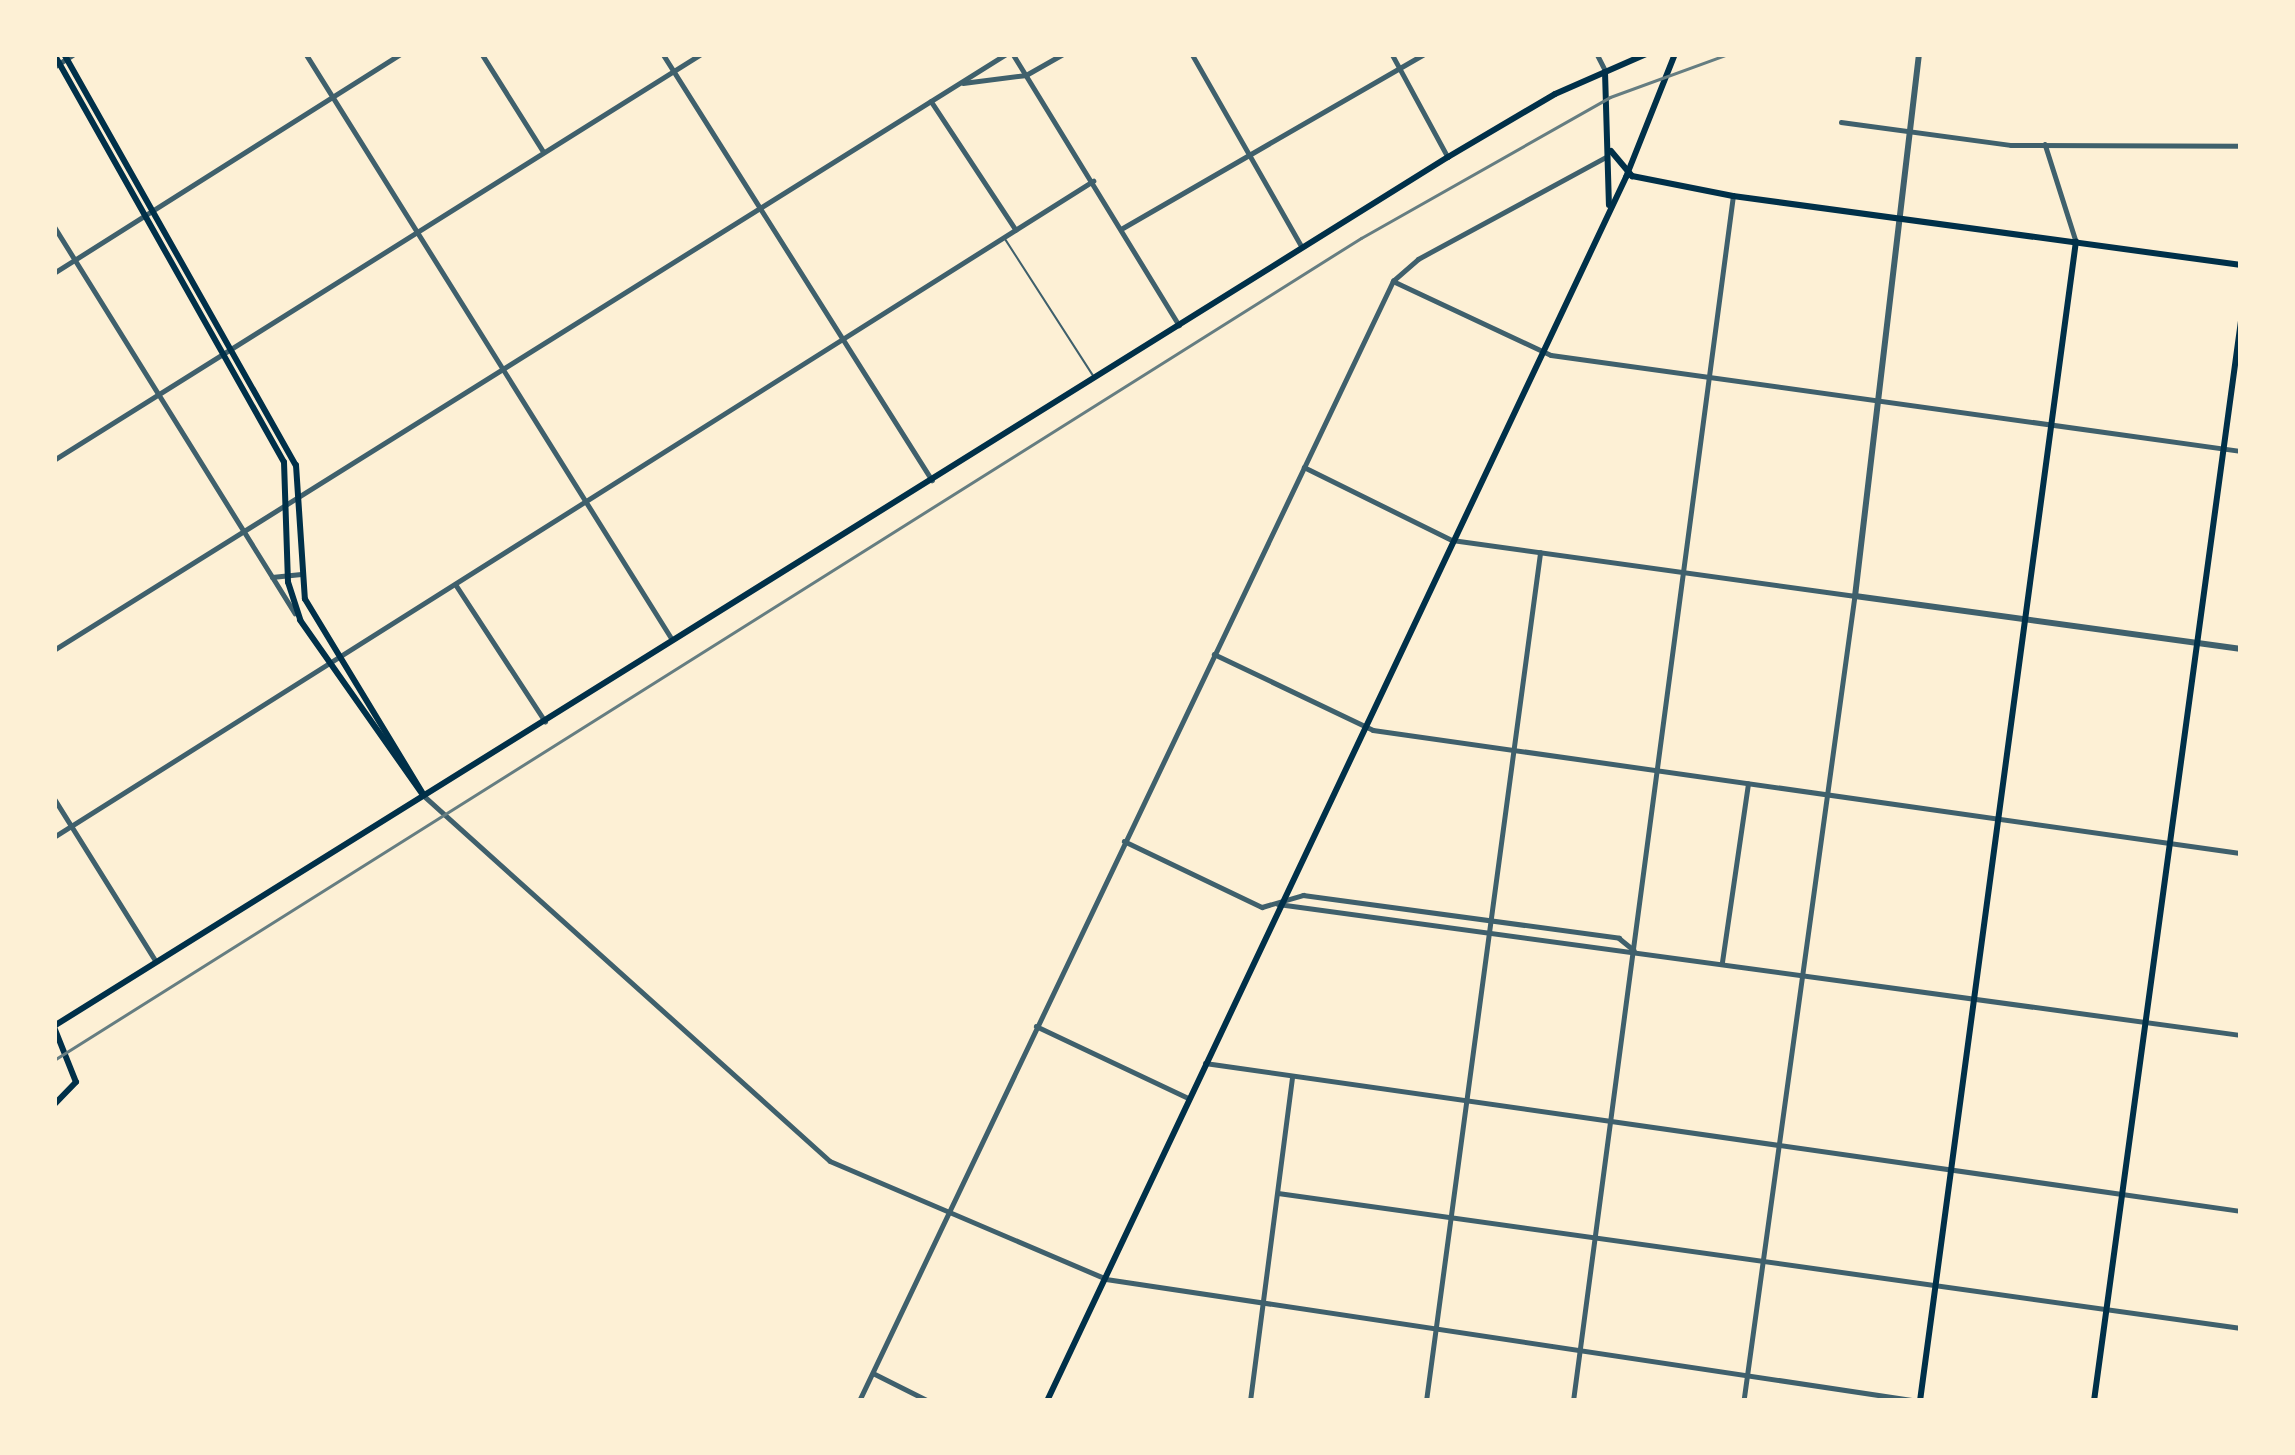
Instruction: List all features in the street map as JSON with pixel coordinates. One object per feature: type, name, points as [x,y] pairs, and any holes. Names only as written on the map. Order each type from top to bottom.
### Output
[{"type":"main road","points":[[54,54],[64,59],[296,465],[302,495],[301,574],[310,612],[423,795]]},
{"type":"main road","points":[[54,1105],[76,1082],[54,1026],[1448,157],[1646,54]]},
{"type":"main road","points":[[1047,1401],[1278,904],[1628,174],[1675,54]]},
{"type":"main road","points":[[64,59],[144,216],[284,462],[288,578],[300,620],[423,795]]},
{"type":"main road","points":[[1605,72],[1611,151],[1609,207]]},
{"type":"main road","points":[[1611,151],[1628,174],[1733,196],[2241,265]]},
{"type":"main road","points":[[1919,1401],[2076,241]]},
{"type":"main road","points":[[2094,1401],[2241,321]]},
{"type":"street","points":[[306,54],[673,642]]},
{"type":"street","points":[[54,273],[401,54]]},
{"type":"street","points":[[482,54],[543,151]]},
{"type":"street","points":[[663,54],[933,481]]},
{"type":"street","points":[[54,460],[701,54]]},
{"type":"street","points":[[54,650],[1009,54],[1093,181],[1179,325]]},
{"type":"street","points":[[958,84],[1026,75],[1063,54]]},
{"type":"street","points":[[1192,54],[1302,248]]},
{"type":"street","points":[[1392,54],[1448,157]]},
{"type":"street","points":[[1121,229],[1424,54]]},
{"type":"street","points":[[1597,54],[1605,72]]},
{"type":"street","points":[[1744,1401],[1831,796],[1919,54]]},
{"type":"street","points":[[931,101],[1016,230]]},
{"type":"street","points":[[1841,122],[1910,134],[2045,144],[2241,146]]},
{"type":"street","points":[[2045,144],[2076,241]]},
{"type":"street","points":[[860,1401],[1393,281],[1418,259],[1611,151]]},
{"type":"street","points":[[54,837],[588,506],[1093,181]]},
{"type":"street","points":[[1573,1401],[1733,196]]},
{"type":"street","points":[[54,226],[300,620]]},
{"type":"street","points":[[1393,281],[1540,352],[1710,381],[2241,452]]},
{"type":"street","points":[[1304,467],[1452,539],[2241,650]]},
{"type":"street","points":[[1426,1401],[1540,553]]},
{"type":"street","points":[[272,577],[301,574]]},
{"type":"street","points":[[456,585],[545,721]]},
{"type":"street","points":[[1214,654],[1363,727],[2241,853]]},
{"type":"street","points":[[1722,963],[1748,784]]},
{"type":"street","points":[[423,795],[824,1157],[1106,1279],[1919,1401]]},
{"type":"street","points":[[54,798],[157,963]]},
{"type":"street","points":[[1124,841],[1262,907],[1303,895],[1619,938],[1634,950]]},
{"type":"street","points":[[1278,904],[2241,1035]]},
{"type":"street","points":[[1036,1026],[1188,1098]]},
{"type":"street","points":[[1204,1063],[2241,1211]]},
{"type":"street","points":[[1250,1401],[1292,1078]]},
{"type":"street","points":[[1278,1192],[2241,1328]]},
{"type":"street","points":[[873,1373],[929,1401]]},
{"type":"lane","points":[[1005,237],[1095,378]]},
{"type":"railway","points":[[54,1060],[1361,238],[1610,97],[1728,54]]}]
